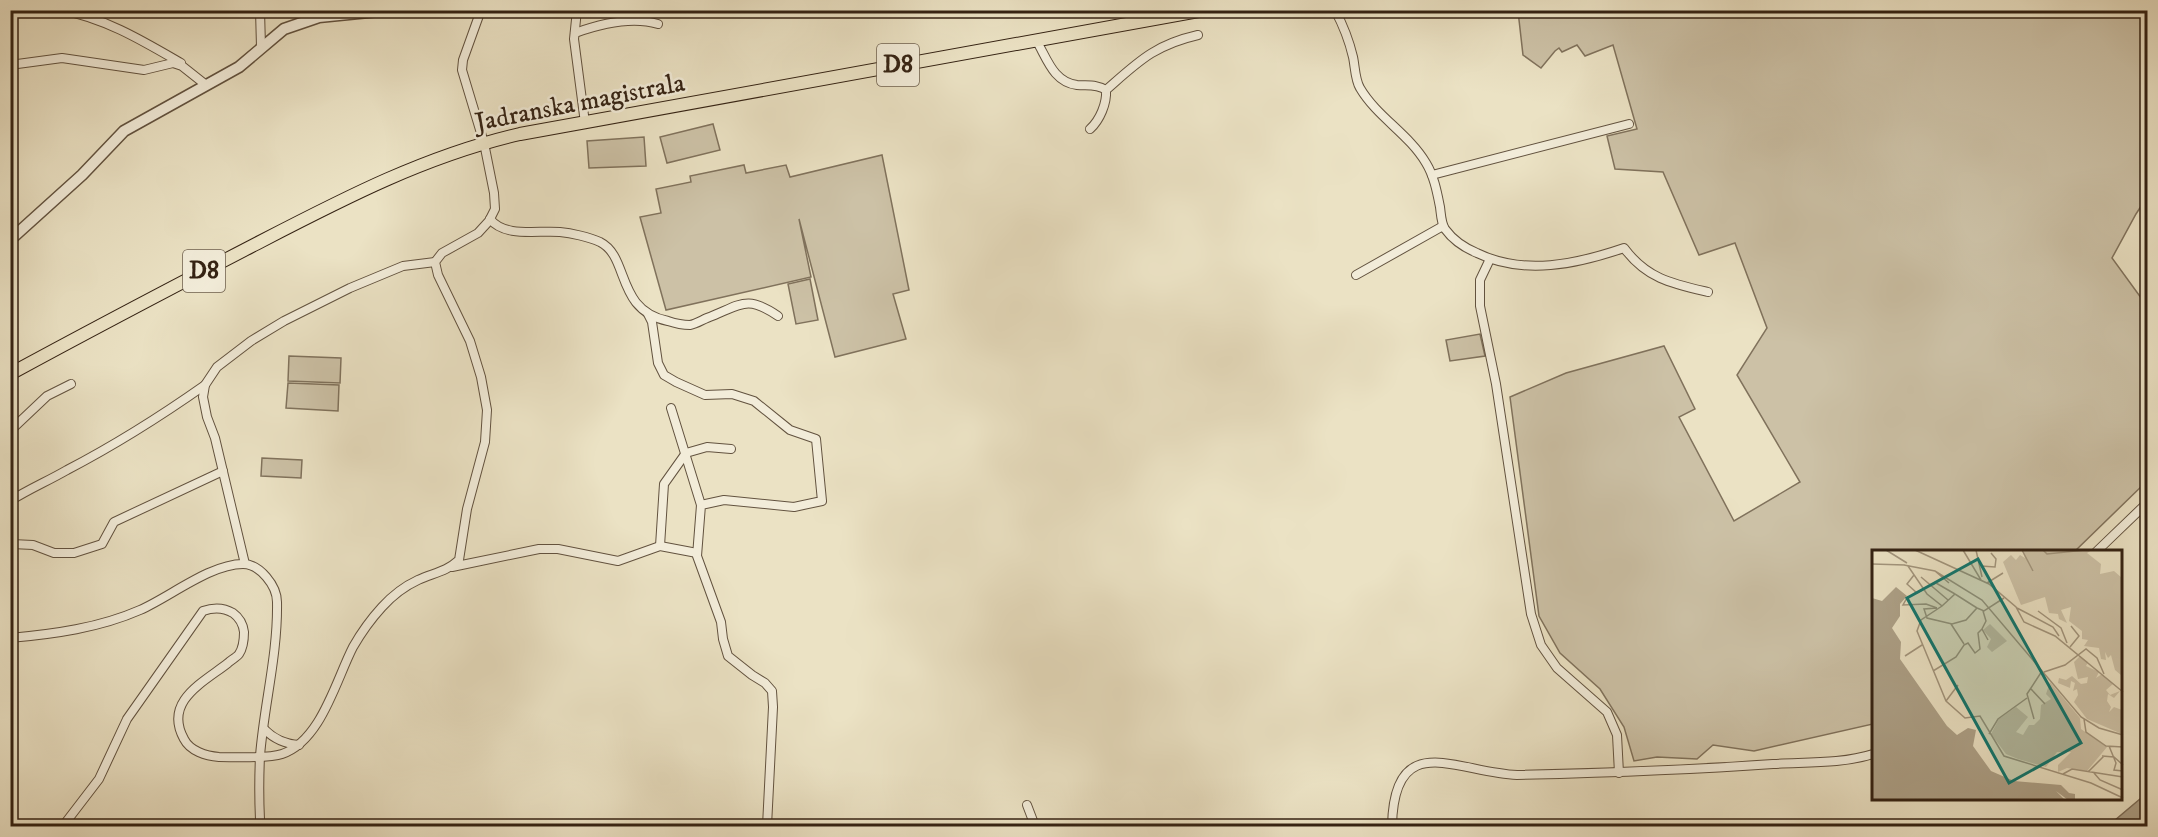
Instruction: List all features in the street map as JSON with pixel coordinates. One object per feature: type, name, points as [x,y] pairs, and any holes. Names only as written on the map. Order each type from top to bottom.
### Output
[{"type":"main road","name":"Jadranska magistrala","points":[[10,374],[362,190],[446,155],[484,143],[1204,10]]},
{"type":"street","points":[[61,10],[79,12],[135,36],[185,65],[206,85]]},
{"type":"street","points":[[260,10],[261,47]]},
{"type":"street","points":[[10,240],[82,176],[124,131],[239,67],[284,29],[319,17],[389,10]]},
{"type":"street","points":[[10,501],[34,486],[67,471],[170,410],[205,385],[217,367],[251,341],[284,321],[351,288],[403,266],[435,262],[442,253],[478,233],[495,209],[494,193],[484,143],[462,70],[465,53],[481,10]]},
{"type":"street","points":[[577,10],[575,33],[585,123]]},
{"type":"street","points":[[1335,10],[1343,26],[1359,87],[1379,111],[1413,142],[1432,175],[1443,226],[1452,237],[1468,249],[1490,259],[1526,266],[1545,266],[1597,258],[1624,248],[1642,268],[1655,277],[1670,284],[1708,292]]},
{"type":"street","points":[[575,33],[618,22],[658,24]]},
{"type":"street","points":[[1090,129],[1100,118],[1106,90],[1148,54],[1175,40],[1198,35]]},
{"type":"street","points":[[1036,40],[1051,68],[1063,80],[1075,84],[1097,86],[1106,90]]},
{"type":"street","points":[[10,65],[62,58],[144,70],[173,63],[182,66],[206,85]]},
{"type":"street","points":[[1432,175],[1629,124]]},
{"type":"street","points":[[490,219],[495,225],[507,231],[562,232],[600,243],[611,251],[640,310],[652,317],[690,325],[746,302],[766,308],[778,316]]},
{"type":"street","points":[[1356,275],[1443,226]]},
{"type":"street","points":[[1490,259],[1480,280],[1480,306],[1496,384],[1531,614],[1541,645],[1557,668],[1606,712],[1617,735],[1619,773]]},
{"type":"street","points":[[63,826],[99,779],[127,719],[203,611],[213,608],[225,609],[239,618],[244,643],[239,654],[189,693],[181,704],[179,731],[186,744],[198,753],[217,757],[279,755],[299,745],[317,723],[358,640],[384,605],[402,589],[420,579],[440,573],[459,561],[467,509],[485,442],[487,410],[481,377],[470,341],[438,275],[435,262]]},
{"type":"street","points":[[648,314],[652,322],[658,363],[664,375],[705,395],[732,394],[754,401],[790,430],[816,439],[822,501],[794,507],[724,500],[701,505]]},
{"type":"street","points":[[10,430],[47,396],[71,384]]},
{"type":"street","points":[[205,385],[203,397],[205,407],[245,564]]},
{"type":"street","points":[[671,408],[701,505],[697,553],[721,622],[728,656],[765,683],[772,691],[767,826]]},
{"type":"street","points":[[660,546],[664,484],[686,453],[707,447],[731,449]]},
{"type":"street","points":[[11,543],[33,545],[54,553],[74,553],[102,544],[114,522],[223,471]]},
{"type":"street","points":[[2098,550],[2148,502]]},
{"type":"street","points":[[451,567],[539,549],[558,549],[618,561],[660,546],[697,553]]},
{"type":"street","points":[[11,638],[59,633],[111,621],[140,610],[195,580],[226,567],[245,564],[258,570],[271,583],[277,598],[275,634],[260,756],[260,820],[262,826]]},
{"type":"street","points":[[264,729],[280,741],[299,745]]},
{"type":"street","points":[[1392,826],[1392,802],[1398,784],[1407,772],[1427,763],[1455,764],[1500,774],[1619,773],[1856,758],[1872,754]]},
{"type":"street","points":[[1027,805],[1035,826]]},
{"type":"shaded area","points":[[1518,11],[2147,11],[2147,197],[2112,258],[2147,306],[2147,481],[2076,550],[1872,550],[1872,724],[1754,751],[1713,745],[1697,759],[1657,757],[1634,761],[1624,727],[1600,689],[1560,653],[1539,616],[1510,397],[1566,373],[1664,346],[1695,409],[1679,417],[1734,521],[1800,482],[1737,375],[1767,328],[1735,243],[1699,255],[1663,172],[1615,169],[1607,136],[1637,129],[1613,45],[1585,56],[1577,45],[1562,52],[1559,48],[1541,68],[1523,55]]},
{"type":"shaded area","points":[[713,124],[720,150],[667,163],[660,137]]},
{"type":"shaded area","points":[[644,137],[646,166],[589,168],[587,141]]},
{"type":"shaded area","points":[[882,155],[909,290],[893,294],[906,339],[835,357],[799,219],[811,277],[666,310],[640,217],[661,213],[656,189],[691,182],[690,176],[744,165],[746,173],[786,165],[790,177]]},
{"type":"shaded area","points":[[810,279],[818,320],[796,324],[788,284]]},
{"type":"shaded area","points":[[1480,334],[1485,356],[1450,361],[1446,340]]},
{"type":"shaded area","points":[[289,356],[341,358],[340,383],[288,381]]},
{"type":"shaded area","points":[[288,383],[339,385],[338,411],[286,408]]},
{"type":"shaded area","points":[[262,458],[302,460],[301,478],[261,476]]},
{"type":"shaded area","points":[[2147,793],[2147,826],[2108,826]]}]
